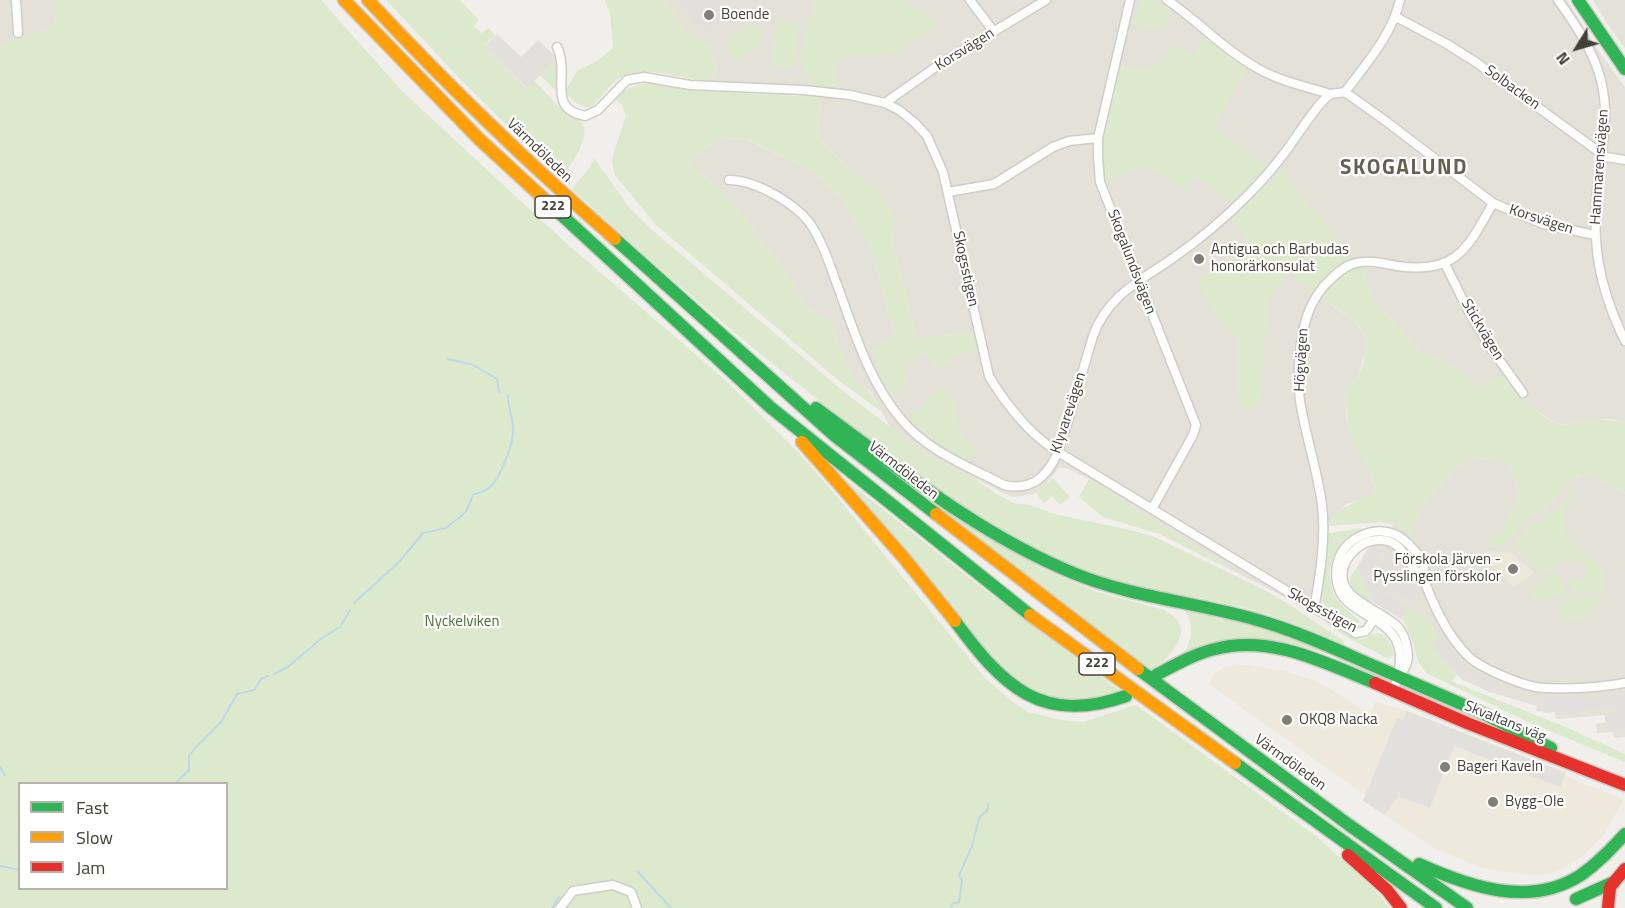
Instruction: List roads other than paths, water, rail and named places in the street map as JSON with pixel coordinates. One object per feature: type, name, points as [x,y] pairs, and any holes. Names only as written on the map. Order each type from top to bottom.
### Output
[{"type":"main road","name":"Värmdöleden","points":[[344,0],[479,139],[770,407],[1031,616],[1436,908]]},
{"type":"main road","name":"Värmdöleden","points":[[368,0],[411,46],[545,178],[835,436],[1101,642],[1349,825],[1467,908]]},
{"type":"main road","points":[[1578,0],[1625,69]]},
{"type":"main road","name":"Skvaltans väg","points":[[763,370],[970,517],[1044,560],[1074,574],[1135,594],[1226,612],[1278,627],[1480,712],[1548,747],[1625,779]]},
{"type":"main road","points":[[770,407],[858,504],[984,657],[1011,685],[1038,700],[1069,706],[1098,704],[1126,696]]},
{"type":"main road","name":"Skvaltans väg","points":[[1156,675],[1185,658],[1211,648],[1255,644],[1284,648],[1625,785]]},
{"type":"main road","points":[[1261,781],[1387,890],[1401,908]]},
{"type":"main road","points":[[1349,825],[1450,881],[1499,900],[1520,905]]},
{"type":"main road","points":[[1499,900],[1534,904],[1566,896],[1578,889],[1600,869],[1625,834]]},
{"type":"main road","points":[[1560,906],[1620,877]]},
{"type":"main road","points":[[1608,908],[1609,893],[1620,877]]},
{"type":"street","points":[[16,0],[18,33]]},
{"type":"street","points":[[970,0],[994,32]]},
{"type":"street","name":"Korsvägen","points":[[885,103],[940,64],[1046,0]]},
{"type":"street","name":"Skogalundsvägen","points":[[1130,0],[1098,138],[1100,182],[1196,425],[1152,509]]},
{"type":"street","points":[[1167,0],[1181,9],[1231,52],[1253,66],[1330,94],[1345,92],[1380,44],[1396,17],[1400,0]]},
{"type":"street","name":"Hammarensvägen","points":[[1558,0],[1571,18],[1593,58],[1600,77],[1606,114],[1594,235],[1596,256],[1612,315],[1625,341]]},
{"type":"street","name":"Solbacken","points":[[1396,17],[1477,63],[1602,154],[1611,159],[1625,160]]},
{"type":"street","name":"Skogsstigen","points":[[557,47],[562,63],[561,99],[571,112],[585,116],[591,115],[627,80],[644,77],[690,86],[850,95],[885,103],[899,110],[927,136],[939,162],[948,192],[989,376],[1005,399],[1043,442],[1356,633],[1366,632],[1376,616]]},
{"type":"street","name":"Korsvägen","points":[[1345,92],[1493,203],[1543,224],[1594,235]]},
{"type":"street","name":"Klyvarevägen","points":[[729,180],[740,180],[768,192],[791,205],[813,227],[875,381],[902,420],[926,443],[941,453],[1004,485],[1013,487],[1029,485],[1041,478],[1048,470],[1057,451],[1099,321],[1107,309],[1137,280],[1173,258],[1235,208],[1285,153],[1330,94]]},
{"type":"street","points":[[948,192],[994,184],[1053,147],[1069,141],[1098,138]]},
{"type":"street","points":[[1445,264],[1464,249],[1472,239],[1493,203]]},
{"type":"street","name":"Högvägen","points":[[1314,609],[1324,534],[1321,496],[1299,391],[1299,364],[1304,323],[1317,295],[1334,276],[1349,265],[1363,262],[1418,268],[1445,264]]},
{"type":"street","name":"Stickvägen","points":[[1445,264],[1470,314],[1523,393]]},
{"type":"street","points":[[1393,691],[1398,677],[1407,665],[1406,643],[1398,627],[1376,616],[1352,596],[1344,582],[1345,564],[1355,550],[1373,540],[1389,541],[1404,551],[1415,571],[1421,572],[1453,639],[1468,657],[1487,669],[1540,688],[1625,683]]},
{"type":"street","points":[[560,908],[573,891],[613,885],[631,892],[637,908]]},
{"type":"waterway","points":[[448,359],[473,365],[497,379],[499,392]]},
{"type":"waterway","points":[[354,603],[400,561],[423,533],[446,528],[466,512],[473,495],[486,490],[494,483],[506,460],[513,435],[508,396]]},
{"type":"waterway","points":[[274,674],[289,666],[322,638],[340,627],[350,610]]},
{"type":"waterway","points":[[177,782],[189,770],[189,756],[221,722],[237,694],[254,690],[261,679],[268,676]]},
{"type":"waterway","points":[[0,767],[5,775]]},
{"type":"waterway","points":[[951,908],[952,904],[959,902],[962,880],[959,876],[972,846],[979,818],[988,809],[988,804]]},
{"type":"waterway","points":[[0,866],[18,870]]},
{"type":"waterway","points":[[638,872],[671,908]]},
{"type":"waterway","points":[[552,908],[559,897]]},
{"type":"place","name":"Boende","points":[[709,15]]},
{"type":"place","name":"Antigua och Barbudas honorärkonsulat","points":[[1199,259]]},
{"type":"place","name":"Förskola Järven - Pysslingen förskolor","points":[[1513,569]]},
{"type":"place","name":"OKQ8 Nacka","points":[[1287,720]]},
{"type":"place","name":"Bageri Kaveln","points":[[1445,767]]},
{"type":"place","name":"Bygg-Ole","points":[[1493,802]]},
{"type":"district","name":"SKOGALUND","points":[[1404,169]]},
{"type":"park label","name":"Nyckelviken","points":[[462,622]]}]
